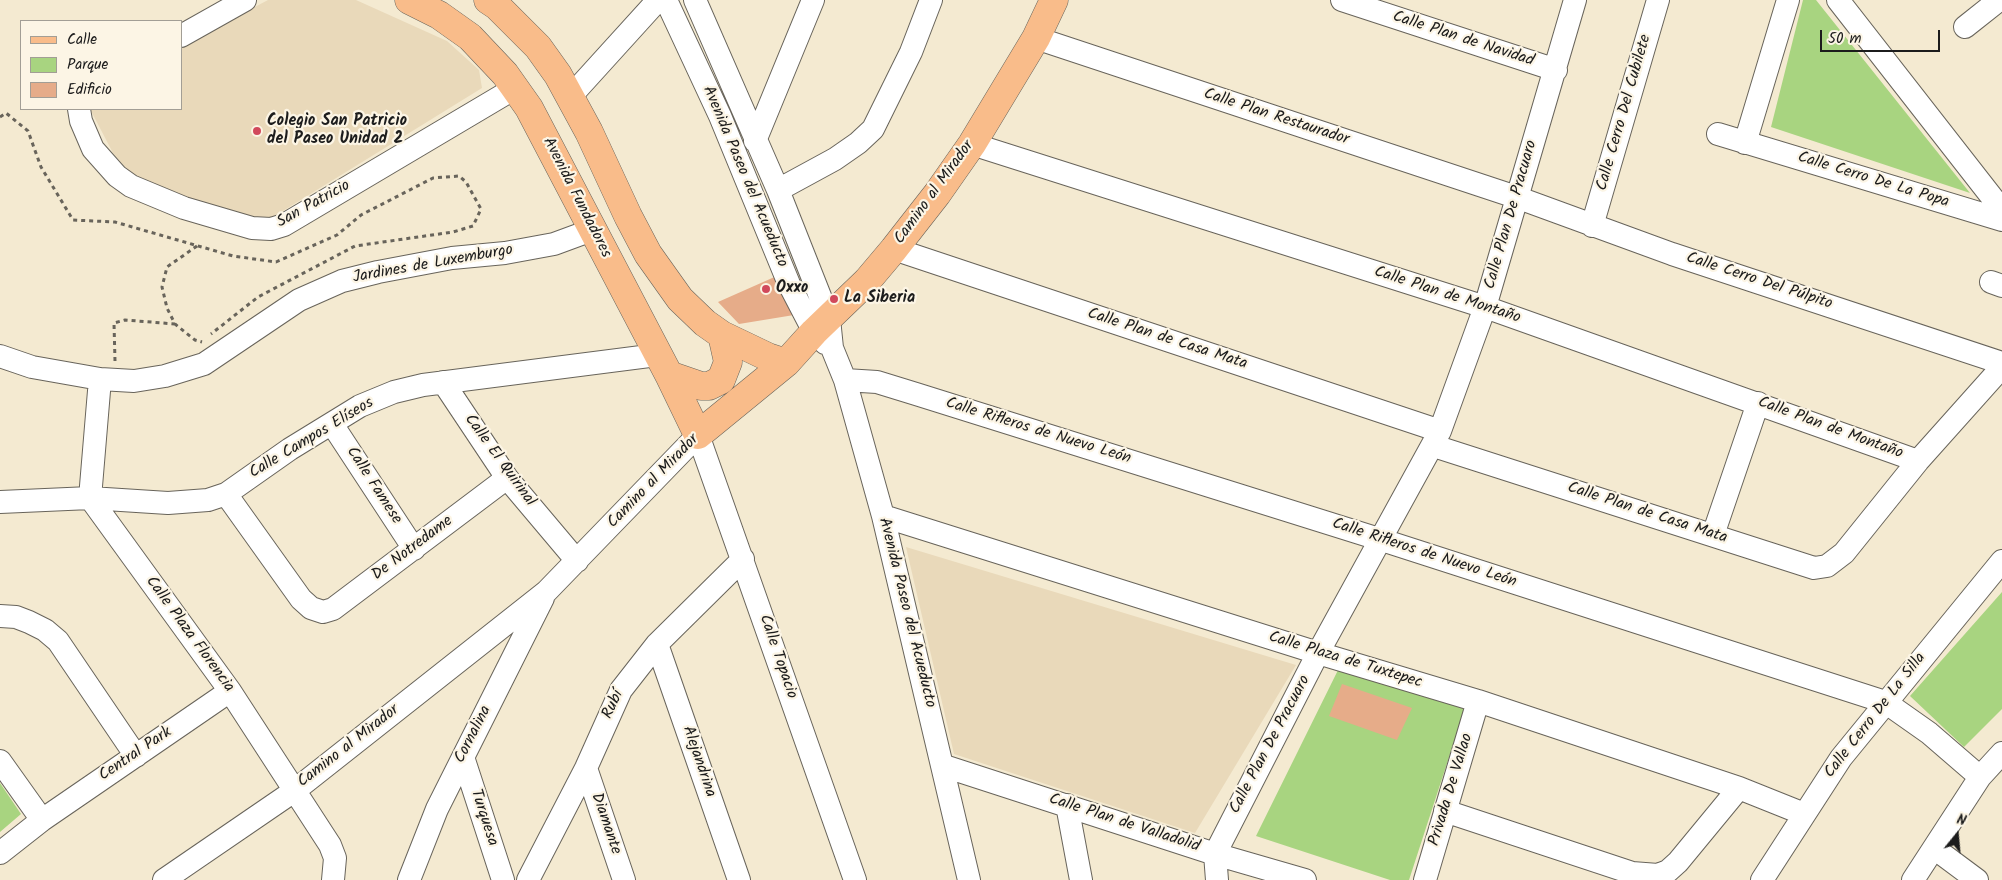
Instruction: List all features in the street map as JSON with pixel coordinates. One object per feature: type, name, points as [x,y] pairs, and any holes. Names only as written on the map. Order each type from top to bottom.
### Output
[{"type":"main road","name":"Avenida Fundadores","points":[[409,0],[454,24],[489,55],[515,88],[534,117],[698,435]]},
{"type":"main road","points":[[488,0],[510,18],[538,47],[570,97],[628,216],[659,272],[692,312],[722,335],[768,357],[786,362]]},
{"type":"main road","name":"Camino al Mirador","points":[[698,435],[786,362],[825,333],[894,249],[937,194],[972,144],[1036,38],[1054,0]]},
{"type":"main road","points":[[663,365],[701,386],[709,386],[721,380],[728,362],[722,335]]},
{"type":"street","points":[[182,35],[245,0]]},
{"type":"street","points":[[570,97],[658,0]]},
{"type":"street","name":"Avenida Paseo del Acueducto","points":[[666,0],[720,116],[789,284],[825,333]]},
{"type":"street","name":"Avenida Paseo del Acueducto","points":[[695,0],[778,190],[825,333],[845,380],[883,516],[944,766],[969,880]]},
{"type":"street","points":[[778,190],[835,159],[858,143],[873,129],[911,52],[931,0]]},
{"type":"street","name":"Calle Plan de Navidad","points":[[1342,0],[1556,70]]},
{"type":"street","name":"Calle Plan De Pracuaro","points":[[1214,854],[1318,653],[1437,438],[1485,307],[1575,0]]},
{"type":"street","name":"Calle Cerro Del Cubilete","points":[[1592,226],[1658,0]]},
{"type":"street","points":[[1745,142],[1788,0]]},
{"type":"street","points":[[1838,0],[2002,210]]},
{"type":"street","points":[[1965,27],[1999,0]]},
{"type":"street","points":[[755,141],[812,1]]},
{"type":"street","name":"Calle Plan Restaurador","points":[[1036,38],[1516,197]]},
{"type":"street","name":"San Patricio","points":[[79,110],[84,131],[93,149],[117,176],[131,186],[184,208],[252,228],[271,229],[284,225],[515,88]]},
{"type":"street","points":[[720,116],[742,106]]},
{"type":"street","name":"Calle Cerro De La Popa","points":[[1718,134],[2002,220]]},
{"type":"street","name":"Calle Plan de Montaño","points":[[972,144],[1485,307],[1918,461]]},
{"type":"street","name":"Calle Cerro Del Púlpito","points":[[1516,197],[1592,226],[2002,363]]},
{"type":"street","name":"Jardines de Luxemburgo","points":[[0,356],[32,367],[108,379],[134,381],[165,376],[204,364],[299,300],[342,281],[452,258],[505,253],[554,244],[592,230]]},
{"type":"street","name":"Calle Plan de Casa Mata","points":[[894,249],[1713,535],[1814,568],[1827,566],[1836,561],[1853,543],[1918,461],[2002,367]]},
{"type":"street","name":"Calle Campos Elíseos","points":[[0,502],[90,498],[190,503],[226,494],[290,449],[360,406],[394,392],[443,382],[663,365]]},
{"type":"street","points":[[90,498],[108,379]]},
{"type":"street","name":"Calle Rifleros de Nuevo León","points":[[845,380],[876,382],[1382,540],[1885,702],[1929,733],[1980,777]]},
{"type":"street","name":"Calle El Quirinal","points":[[443,382],[507,478],[577,561]]},
{"type":"street","points":[[1713,535],[1758,403]]},
{"type":"street","name":"Calle Famese","points":[[332,424],[414,549]]},
{"type":"street","name":"Calle Topacio","points":[[698,435],[855,880]]},
{"type":"street","name":"Camino al Mirador","points":[[164,880],[294,791],[546,592],[698,435]]},
{"type":"street","name":"De Notredame","points":[[226,494],[301,599],[316,610],[324,612],[333,609],[507,478]]},
{"type":"street","name":"Calle Plaza Florencia","points":[[90,498],[230,691],[334,851],[336,866],[333,880]]},
{"type":"street","name":"Calle Plaza de Tuxtepec","points":[[883,516],[1318,653],[1478,701],[1739,788],[1804,814]]},
{"type":"street","name":"Rubí","points":[[528,880],[586,768],[621,690],[658,644],[743,560]]},
{"type":"street","name":"Calle Cerro De La Silla","points":[[1762,880],[1841,758],[2002,561]]},
{"type":"street","name":"Cornalina","points":[[409,880],[437,809],[546,592]]},
{"type":"street","points":[[0,616],[16,617],[29,622],[45,630],[58,641],[136,756]]},
{"type":"street","name":"Alejandrina","points":[[658,644],[739,880]]},
{"type":"street","name":"Central Park","points":[[0,853],[42,820],[230,691]]},
{"type":"street","name":"Privada De Vallao","points":[[1425,880],[1478,701]]},
{"type":"street","points":[[1913,880],[1980,777],[2002,753]]},
{"type":"street","name":"Turquesa","points":[[463,757],[503,880]]},
{"type":"street","points":[[0,761],[42,820]]},
{"type":"street","name":"Calle Plan de Valladolid","points":[[944,766],[1214,854],[1305,880]]},
{"type":"street","name":"Diamante","points":[[586,768],[624,880]]},
{"type":"street","points":[[1445,811],[1632,873],[1658,874],[1668,871],[1678,862],[1739,788]]},
{"type":"street","points":[[1067,805],[1082,880]]},
{"type":"street","points":[[1934,848],[1977,880]]},
{"type":"street","points":[[1214,854],[1217,880]]},
{"type":"path","points":[[0,117],[6,113],[28,131],[41,167],[73,220],[115,222],[196,246],[276,262],[337,235],[362,215],[433,178],[458,176],[466,182],[481,209],[473,226],[453,232],[356,246],[258,297],[201,342],[175,324],[167,308],[162,287],[167,266],[196,246]]},
{"type":"path","points":[[108,379],[114,323],[125,320],[175,324]]},
{"type":"shaded area","name":"Colegio San Patricio del Paseo Unidad 2","points":[[268,0],[356,0],[447,41],[479,70],[482,88],[265,222],[197,203],[133,176],[113,153],[91,110],[182,110],[182,45]]},
{"type":"shaded area","points":[[906,547],[1296,665],[1195,833],[954,754]]},
{"type":"green space","points":[[1803,0],[1816,0],[1970,193],[1771,127]]},
{"type":"green space","points":[[2002,592],[2002,709],[1964,747],[1910,696]]},
{"type":"green space","points":[[1341,664],[1466,705],[1409,880],[1390,880],[1256,836]]},
{"type":"green space","points":[[0,783],[21,814],[0,832]]},
{"type":"building","name":"Oxxo","points":[[779,275],[794,315],[739,324],[718,302]]},
{"type":"building","points":[[1342,684],[1412,708],[1397,740],[1329,716]]},
{"type":"place","name":"Colegio San Patricio del Paseo Unidad 2","points":[[257,131]]},
{"type":"place","name":"Oxxo","points":[[766,289]]},
{"type":"place","name":"La Siberia","points":[[834,299]]}]
